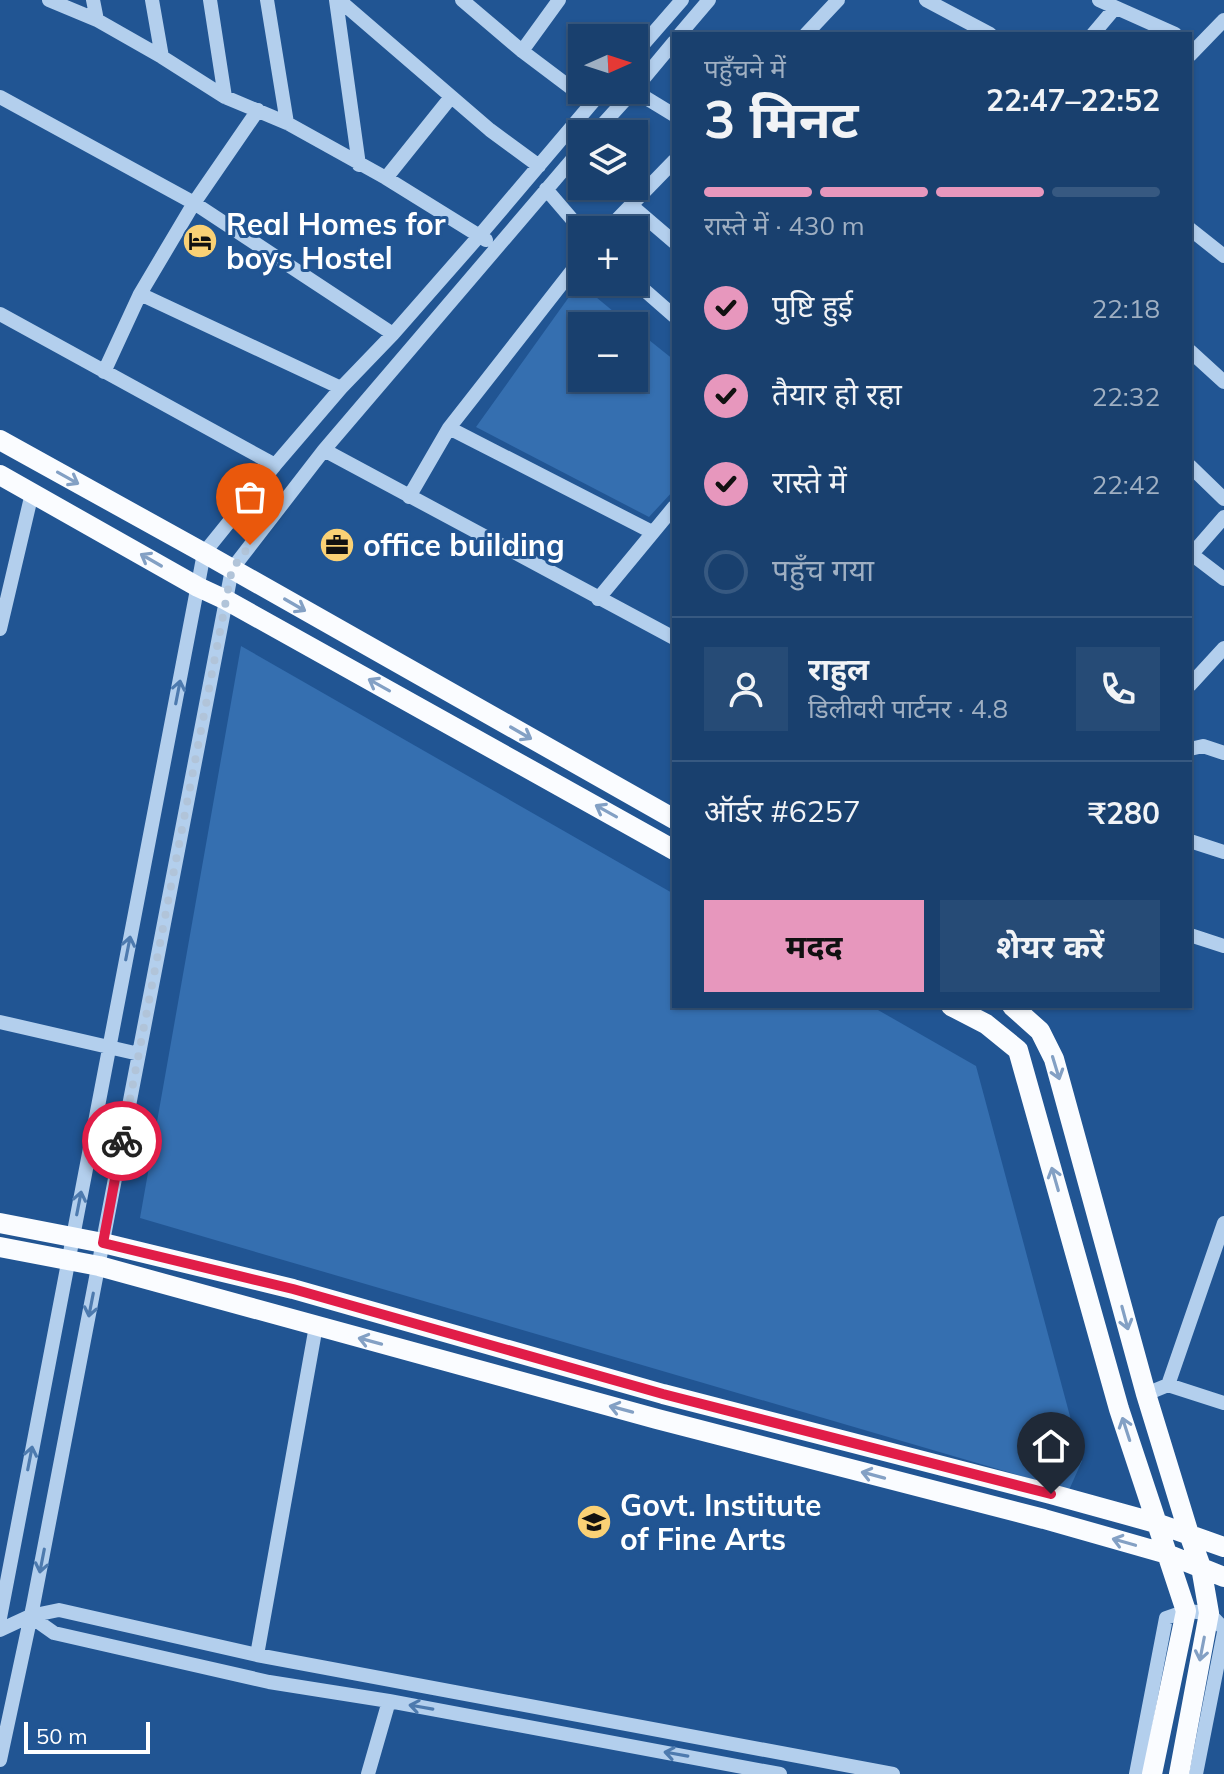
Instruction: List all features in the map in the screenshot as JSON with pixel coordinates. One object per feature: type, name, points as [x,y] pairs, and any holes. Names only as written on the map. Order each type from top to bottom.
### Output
[{"type":"main road","points":[[0,440],[672,818]]},
{"type":"main road","points":[[0,475],[672,849]]},
{"type":"main road","points":[[955,1008],[986,1024],[1018,1050],[1119,1409],[1186,1611],[1152,1774]]},
{"type":"main road","points":[[1014,1008],[1040,1031],[1054,1059],[1146,1394],[1201,1567],[1209,1613],[1179,1774]]},
{"type":"main road","points":[[0,1223],[103,1243],[293,1289],[663,1394],[1156,1523],[1224,1547]]},
{"type":"main road","points":[[0,1247],[99,1266],[657,1419],[1044,1519],[1167,1554],[1224,1577]]},
{"type":"street","points":[[49,0],[97,20],[225,97],[287,123],[386,178],[497,248]]},
{"type":"street","points":[[93,0],[97,20]]},
{"type":"street","points":[[152,0],[162,57]]},
{"type":"street","points":[[210,0],[225,97]]},
{"type":"street","points":[[267,0],[287,123]]},
{"type":"street","points":[[338,0],[359,165]]},
{"type":"street","points":[[338,0],[490,130],[539,166]]},
{"type":"street","points":[[462,0],[568,86]]},
{"type":"street","points":[[522,51],[559,0]]},
{"type":"street","points":[[648,39],[682,0]]},
{"type":"street","points":[[682,32],[709,0]]},
{"type":"street","points":[[813,32],[838,0]]},
{"type":"street","points":[[926,0],[986,32]]},
{"type":"street","points":[[1099,0],[1170,32]]},
{"type":"street","points":[[1095,32],[1115,8]]},
{"type":"street","points":[[1193,46],[1224,20]]},
{"type":"street","points":[[648,73],[672,44]]},
{"type":"street","points":[[0,97],[194,203],[393,334]]},
{"type":"street","points":[[386,178],[451,97]]},
{"type":"street","points":[[648,99],[672,114]]},
{"type":"street","points":[[0,1618],[204,553],[341,388],[480,235],[590,104]]},
{"type":"street","points":[[607,120],[621,104]]},
{"type":"street","points":[[104,372],[140,294],[194,203],[258,110]]},
{"type":"street","points":[[622,216],[672,163]]},
{"type":"street","points":[[0,1760],[99,1266],[232,569],[324,450],[568,164]]},
{"type":"street","points":[[546,189],[569,216]]},
{"type":"street","points":[[632,206],[672,240]]},
{"type":"street","points":[[1192,231],[1224,256]]},
{"type":"street","points":[[409,497],[449,428],[568,276]]},
{"type":"street","points":[[648,293],[672,314]]},
{"type":"street","points":[[140,294],[341,388]]},
{"type":"street","points":[[0,314],[275,465]]},
{"type":"street","points":[[1192,353],[1224,382]]},
{"type":"street","points":[[449,428],[652,532]]},
{"type":"street","points":[[324,450],[672,637]]},
{"type":"street","points":[[1192,468],[1224,499]]},
{"type":"street","points":[[0,629],[32,493]]},
{"type":"street","points":[[598,599],[672,509]]},
{"type":"street","points":[[1192,553],[1224,517]]},
{"type":"street","points":[[1192,555],[1224,579]]},
{"type":"street","points":[[1192,683],[1224,648]]},
{"type":"street","points":[[1192,749],[1203,746],[1224,753]]},
{"type":"street","points":[[1192,842],[1224,852]]},
{"type":"street","points":[[1192,936],[1224,946]]},
{"type":"street","points":[[0,1022],[139,1054]]},
{"type":"street","points":[[1168,1385],[1224,1224]]},
{"type":"street","points":[[257,1655],[316,1326]]},
{"type":"street","points":[[1146,1394],[1168,1385],[1224,1403]]},
{"type":"street","points":[[0,1630],[30,1616],[59,1610],[257,1655],[893,1774]]},
{"type":"street","points":[[1136,1774],[1166,1618],[1186,1611],[1209,1613],[1224,1630],[1196,1774]]},
{"type":"street","points":[[30,1616],[54,1633],[269,1682],[389,1701],[740,1770],[780,1774]]},
{"type":"street","points":[[368,1774],[389,1701]]},
{"type":"shaded area","points":[[570,296],[595,296],[614,312],[568,312],[568,392],[648,392],[648,339],[672,358],[672,492],[649,517],[476,427]]},
{"type":"shaded area","points":[[241,646],[672,893],[672,1008],[874,1008],[976,1066],[1082,1461],[1069,1490],[140,1218]]},
{"type":"way so far","points":[[122,1141],[232,569],[250,545]]},
{"type":"place","name":"Real Homes for boys Hostel","points":[[200,241]]},
{"type":"place","name":"office building","points":[[337,545]]},
{"type":"place","name":"Govt. Institute of Fine Arts","points":[[594,1522]]},
{"type":"route","points":[[122,1141],[103,1243],[293,1289],[663,1394],[1051,1494]]}]
